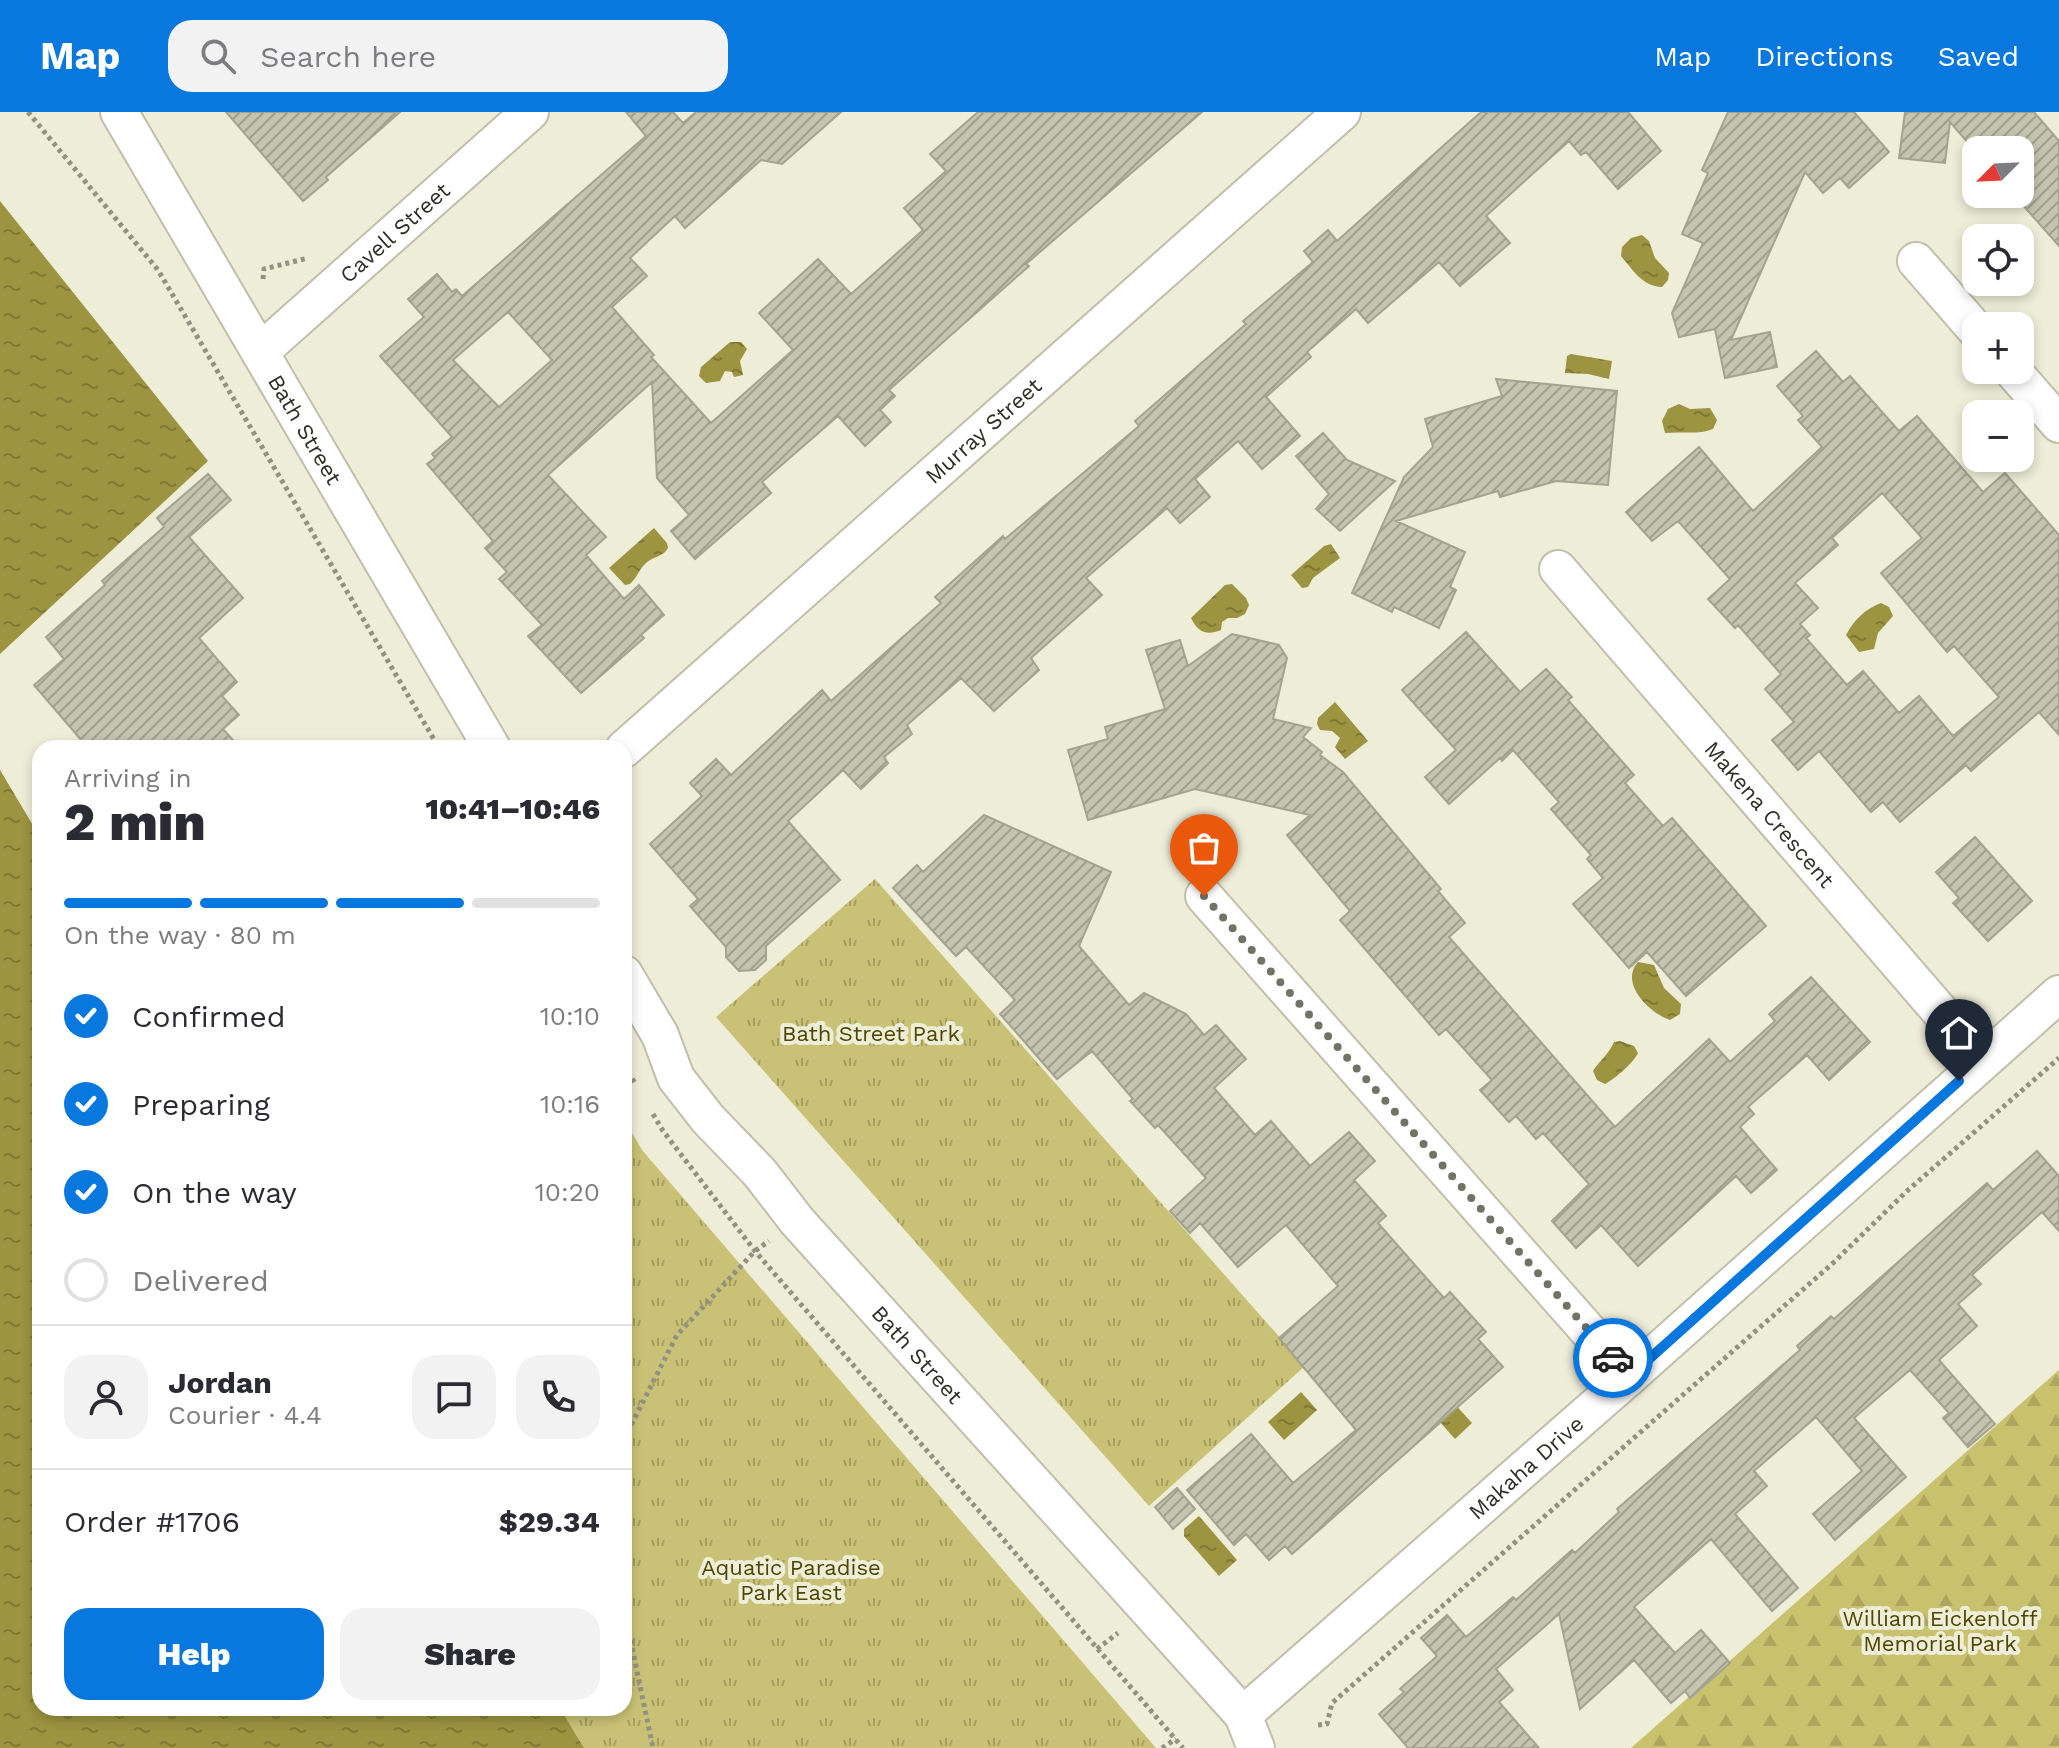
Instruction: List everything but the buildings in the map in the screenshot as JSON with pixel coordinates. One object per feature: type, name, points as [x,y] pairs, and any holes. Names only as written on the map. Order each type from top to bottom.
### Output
[{"type":"street","name":"Bath Street","points":[[119,112],[487,740]]},
{"type":"street","name":"Cavell Street","points":[[260,352],[530,112]]},
{"type":"street","name":"Murray Street","points":[[632,742],[1342,112]]},
{"type":"street","points":[[1916,261],[1962,314]]},
{"type":"street","points":[[2024,384],[2059,424]]},
{"type":"street","name":"Makena Crescent","points":[[1558,569],[1982,1060]]},
{"type":"street","points":[[1204,896],[1629,1377]]},
{"type":"street","name":"Bath Street","points":[[632,988],[660,1035],[676,1078],[708,1119],[760,1173],[797,1221],[1243,1715]]},
{"type":"street","name":"Makaha Drive","points":[[1243,1715],[2059,994]]},
{"type":"street","points":[[1243,1715],[1256,1748]]},
{"type":"path","points":[[28,112],[158,270],[434,740]]},
{"type":"path","points":[[1318,1725],[1327,1724],[1332,1703],[1832,1264],[1907,1191],[2059,1058]]},
{"type":"path","points":[[632,1079],[639,1091]]},
{"type":"path","points":[[647,1104],[663,1131],[755,1251],[1183,1748]]},
{"type":"path","points":[[632,1423],[677,1335],[755,1251]]},
{"type":"path","points":[[1097,1649],[1126,1626]]},
{"type":"path","points":[[632,1647],[653,1748]]},
{"type":"path","points":[[1162,1748],[1176,1739]]},
{"type":"green space","name":"Bath Street Park","points":[[875,879],[1305,1366],[1149,1506],[716,1017]]},
{"type":"green space","name":"Aquatic Paradise Park East","points":[[632,1133],[642,1150],[1156,1748],[584,1748],[565,1716],[632,1716]]},
{"type":"green space","name":"William Eickenloff Memorial Park","points":[[2059,1370],[2059,1748],[1631,1748]]},
{"type":"water","points":[[0,201],[208,461],[0,654]]},
{"type":"water","points":[[1642,235],[1649,241],[1655,258],[1669,273],[1662,287],[1643,280],[1621,256],[1622,247],[1631,238]]},
{"type":"water","points":[[730,342],[741,342],[747,349],[740,361],[743,375],[734,377],[732,372],[725,371],[720,381],[706,383],[699,376],[701,367]]},
{"type":"water","points":[[1571,354],[1612,361],[1609,379],[1565,373],[1567,356]]},
{"type":"water","points":[[1679,404],[1690,409],[1710,408],[1717,420],[1713,429],[1665,433],[1662,421],[1668,409]]},
{"type":"water","points":[[654,528],[668,548],[646,563],[632,582],[625,585],[609,568]]},
{"type":"water","points":[[1331,544],[1340,558],[1313,578],[1308,587],[1302,588],[1291,575],[1324,546]]},
{"type":"water","points":[[1232,584],[1246,598],[1249,605],[1245,614],[1222,622],[1221,630],[1207,633],[1200,630],[1191,618],[1225,585]]},
{"type":"water","points":[[1881,603],[1889,607],[1893,616],[1878,633],[1874,649],[1859,652],[1846,635],[1860,616]]},
{"type":"water","points":[[1335,702],[1368,741],[1345,759],[1335,747],[1340,738],[1332,731],[1320,730],[1317,724],[1318,718]]},
{"type":"water","points":[[0,770],[32,824],[32,1716],[565,1716],[584,1748],[0,1748]]},
{"type":"water","points":[[1638,962],[1654,965],[1664,988],[1681,1004],[1680,1014],[1670,1020],[1653,1011],[1639,996],[1632,979]]},
{"type":"water","points":[[1614,1042],[1634,1046],[1638,1053],[1624,1070],[1605,1084],[1597,1080],[1593,1071]]},
{"type":"water","points":[[1442,1390],[1472,1423],[1455,1439],[1425,1405]]},
{"type":"water","points":[[1301,1392],[1317,1410],[1284,1440],[1268,1422]]},
{"type":"water","points":[[1199,1516],[1237,1560],[1219,1576],[1184,1536],[1184,1529]]},
{"type":"way so far","points":[[1204,896],[1613,1358]]},
{"type":"route","points":[[1613,1358],[1629,1377],[1959,1081]]}]
